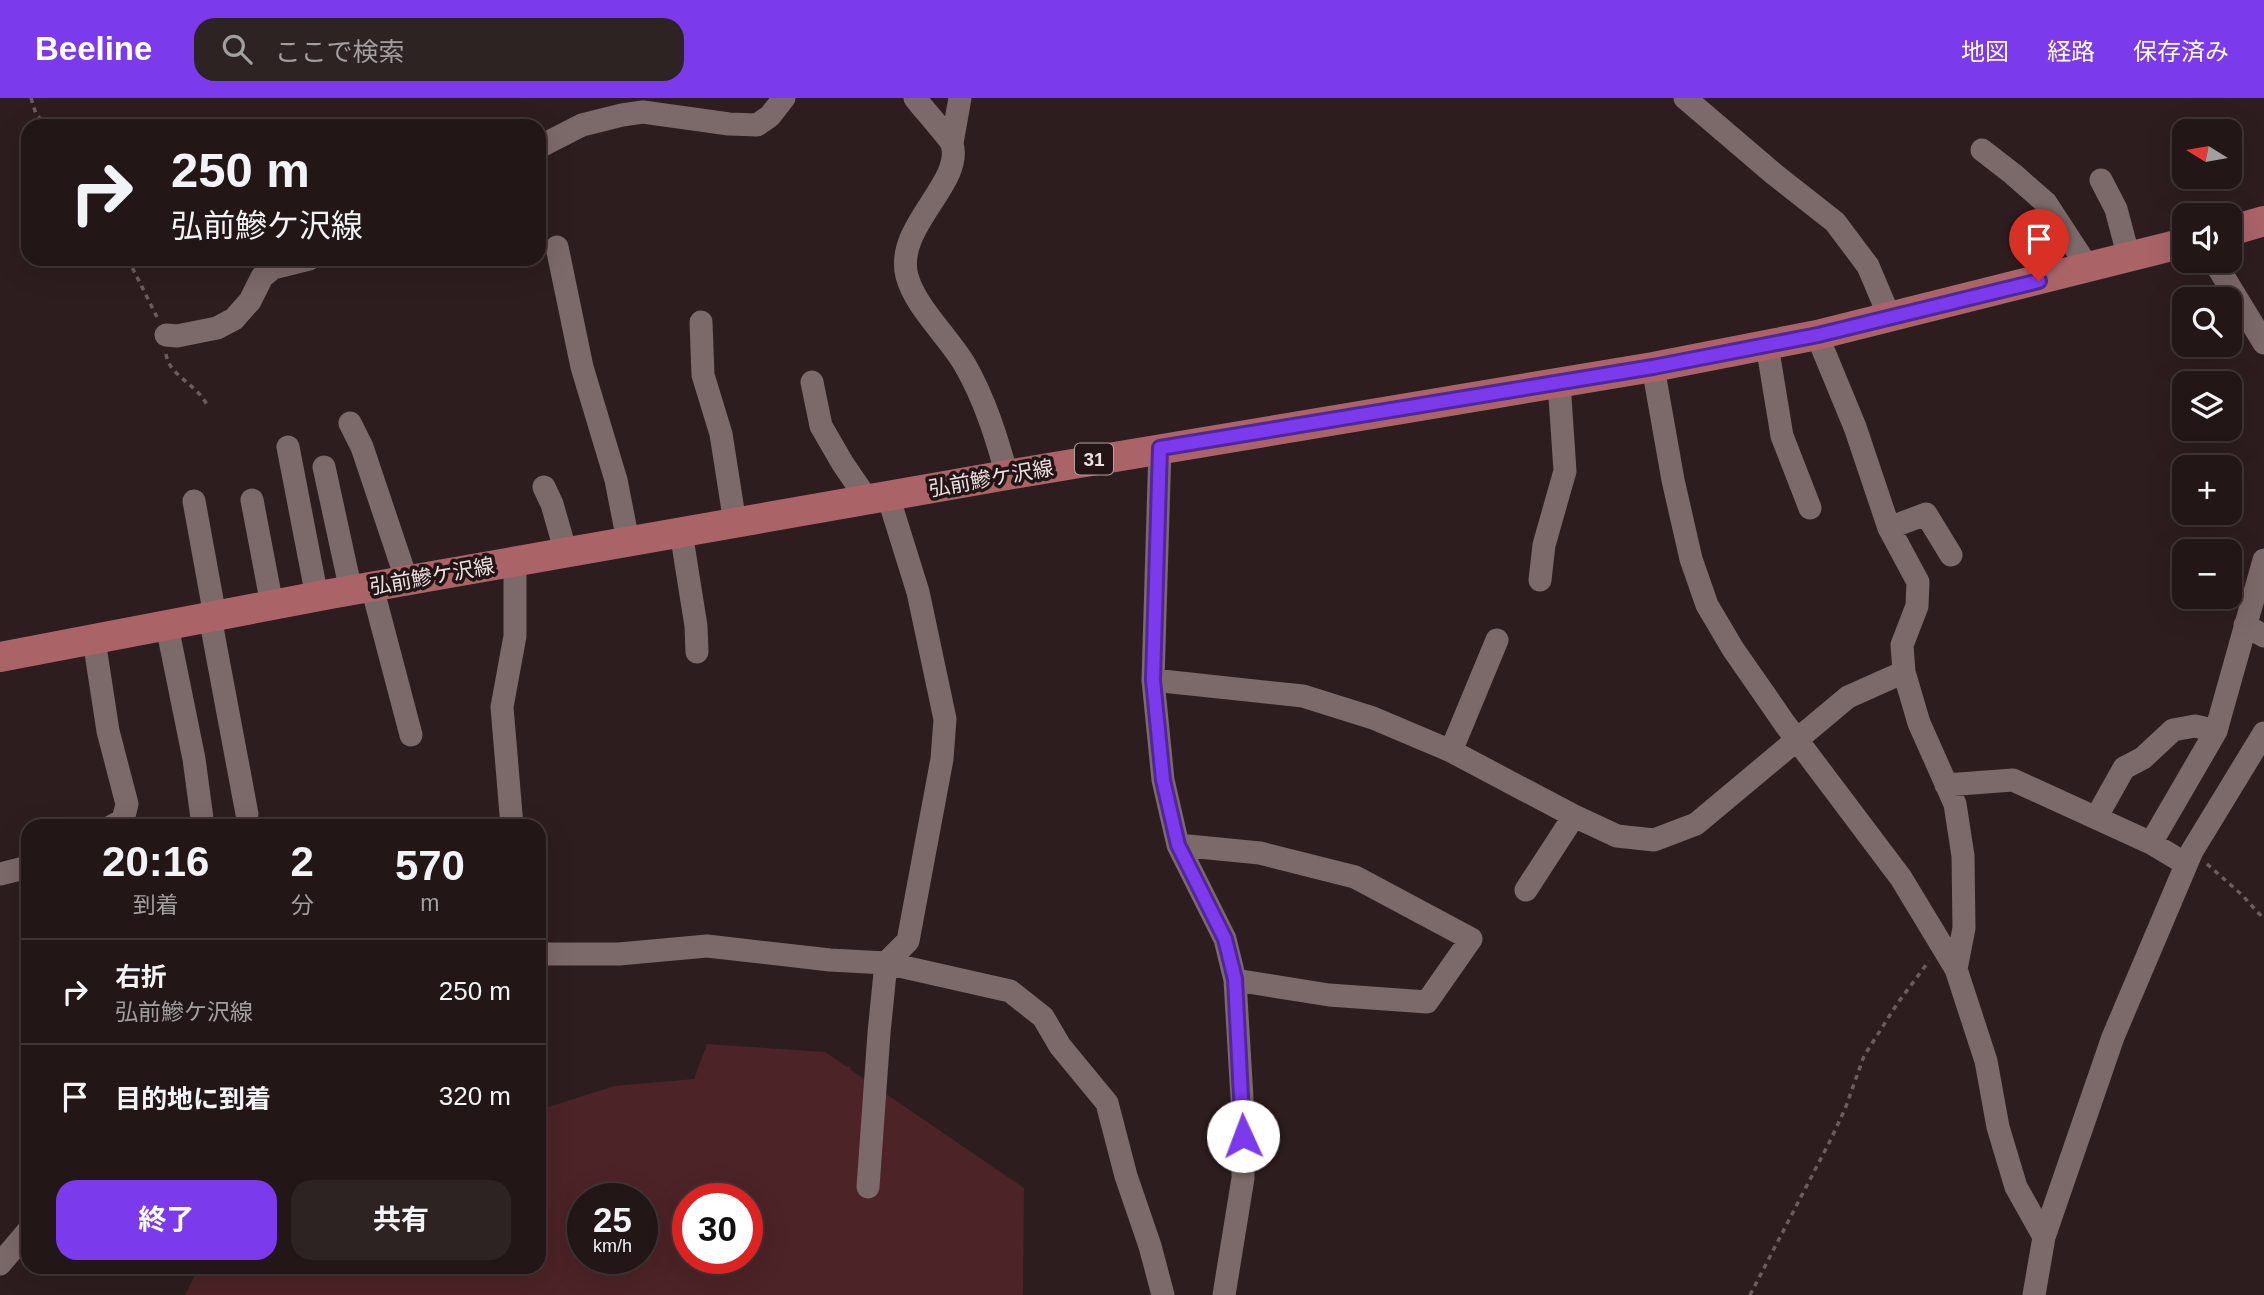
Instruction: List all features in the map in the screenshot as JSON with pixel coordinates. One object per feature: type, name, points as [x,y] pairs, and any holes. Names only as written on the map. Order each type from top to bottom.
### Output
[{"type":"main road","points":[[2242,227],[2264,221]]},
{"type":"main road","name":"弘前鰺ケ沢線","points":[[0,657],[272,605],[1007,474],[1653,367],[1818,335],[2172,246]]},
{"type":"street","points":[[546,143],[582,125],[643,112],[757,125],[770,116],[784,98]]},
{"type":"street","points":[[915,98],[951,142]]},
{"type":"street","points":[[960,98],[951,142],[953,168],[922,216],[907,246],[906,275],[975,384],[990,415],[1007,474]]},
{"type":"street","points":[[1685,98],[1835,222],[1868,266],[1890,318]]},
{"type":"street","points":[[1982,150],[2046,203],[2089,269]]},
{"type":"street","points":[[2101,180],[2116,209],[2129,258]]},
{"type":"street","points":[[557,247],[582,368],[616,480],[628,541]]},
{"type":"street","points":[[166,335],[177,336],[217,328],[234,319],[250,301],[262,277],[273,268],[281,266]]},
{"type":"street","points":[[2221,273],[2264,343]]},
{"type":"street","points":[[701,322],[703,375],[721,434],[735,523]]},
{"type":"street","points":[[1818,335],[1855,427],[1889,528],[1919,582],[1917,606],[1902,645],[1904,672],[1919,723],[1955,804],[1963,856],[1964,928],[1956,970]]},
{"type":"street","points":[[1767,345],[1782,436],[1810,508]]},
{"type":"street","points":[[1653,367],[1673,480],[1691,559],[1707,605],[1733,649],[1797,740],[1901,878],[1956,970],[1986,1061],[1998,1127],[2016,1187],[2044,1237]]},
{"type":"street","points":[[812,382],[821,426],[843,464],[878,497],[918,592],[945,719],[942,759],[908,942],[886,963],[868,1187]]},
{"type":"street","points":[[1541,580],[1544,544],[1565,471],[1559,383]]},
{"type":"street","points":[[350,423],[362,447],[407,581]]},
{"type":"street","points":[[288,447],[317,597]]},
{"type":"street","points":[[1160,448],[1153,680],[1163,780],[1178,845],[1225,939],[1235,979],[1243,1115],[1243,1178],[1224,1295]]},
{"type":"street","points":[[324,467],[361,589],[411,735]]},
{"type":"street","points":[[544,487],[552,504],[566,553]]},
{"type":"street","points":[[252,500],[272,605]]},
{"type":"street","points":[[194,501],[247,814]]},
{"type":"street","points":[[1889,528],[1926,514],[1951,555]]},
{"type":"street","points":[[681,532],[696,626],[696,652]]},
{"type":"street","points":[[2151,843],[2216,731],[2255,631],[2264,559]]},
{"type":"street","points":[[511,819],[502,706],[515,636],[515,562]]},
{"type":"street","points":[[167,626],[194,760],[202,819]]},
{"type":"street","points":[[94,640],[108,731],[127,804],[123,819]]},
{"type":"street","points":[[1451,751],[1497,640]]},
{"type":"street","points":[[1153,680],[1303,696],[1373,718],[1451,751],[1617,836],[1654,840],[1696,824],[1848,697],[1904,672]]},
{"type":"street","points":[[2096,818],[2124,768],[2144,758],[2173,730],[2195,726],[2216,731]]},
{"type":"street","points":[[2034,1295],[2044,1237],[2113,1037],[2189,858],[2264,733]]},
{"type":"street","points":[[1946,785],[2013,780],[2189,858]]},
{"type":"street","points":[[1526,891],[1574,816]]},
{"type":"street","points":[[1178,845],[1260,853],[1354,877],[1471,939],[1427,1002],[1329,995],[1235,979]]},
{"type":"street","points":[[0,874],[21,869]]},
{"type":"street","points":[[546,954],[619,954],[707,946],[830,960],[886,963],[1010,991],[1043,1017],[1060,1046],[1107,1103],[1126,1176],[1163,1295]]},
{"type":"street","points":[[0,1264],[21,1239]]},
{"type":"path","points":[[31,98],[41,119]]},
{"type":"path","points":[[2189,858],[2241,894],[2264,919]]},
{"type":"path","points":[[1750,1295],[1831,1139],[1864,1056],[1897,1004],[1941,945]]},
{"type":"shaded area","points":[[707,1044],[825,1052],[847,1067],[850,1066],[851,1070],[1024,1188],[1023,1295],[185,1295],[196,1274],[546,1274],[546,1108],[614,1086],[694,1079]]},
{"type":"route","points":[[1243,1136],[1235,979],[1225,939],[1178,845],[1163,780],[1153,680],[1160,448],[1653,367],[1818,335],[2039,281]]}]
